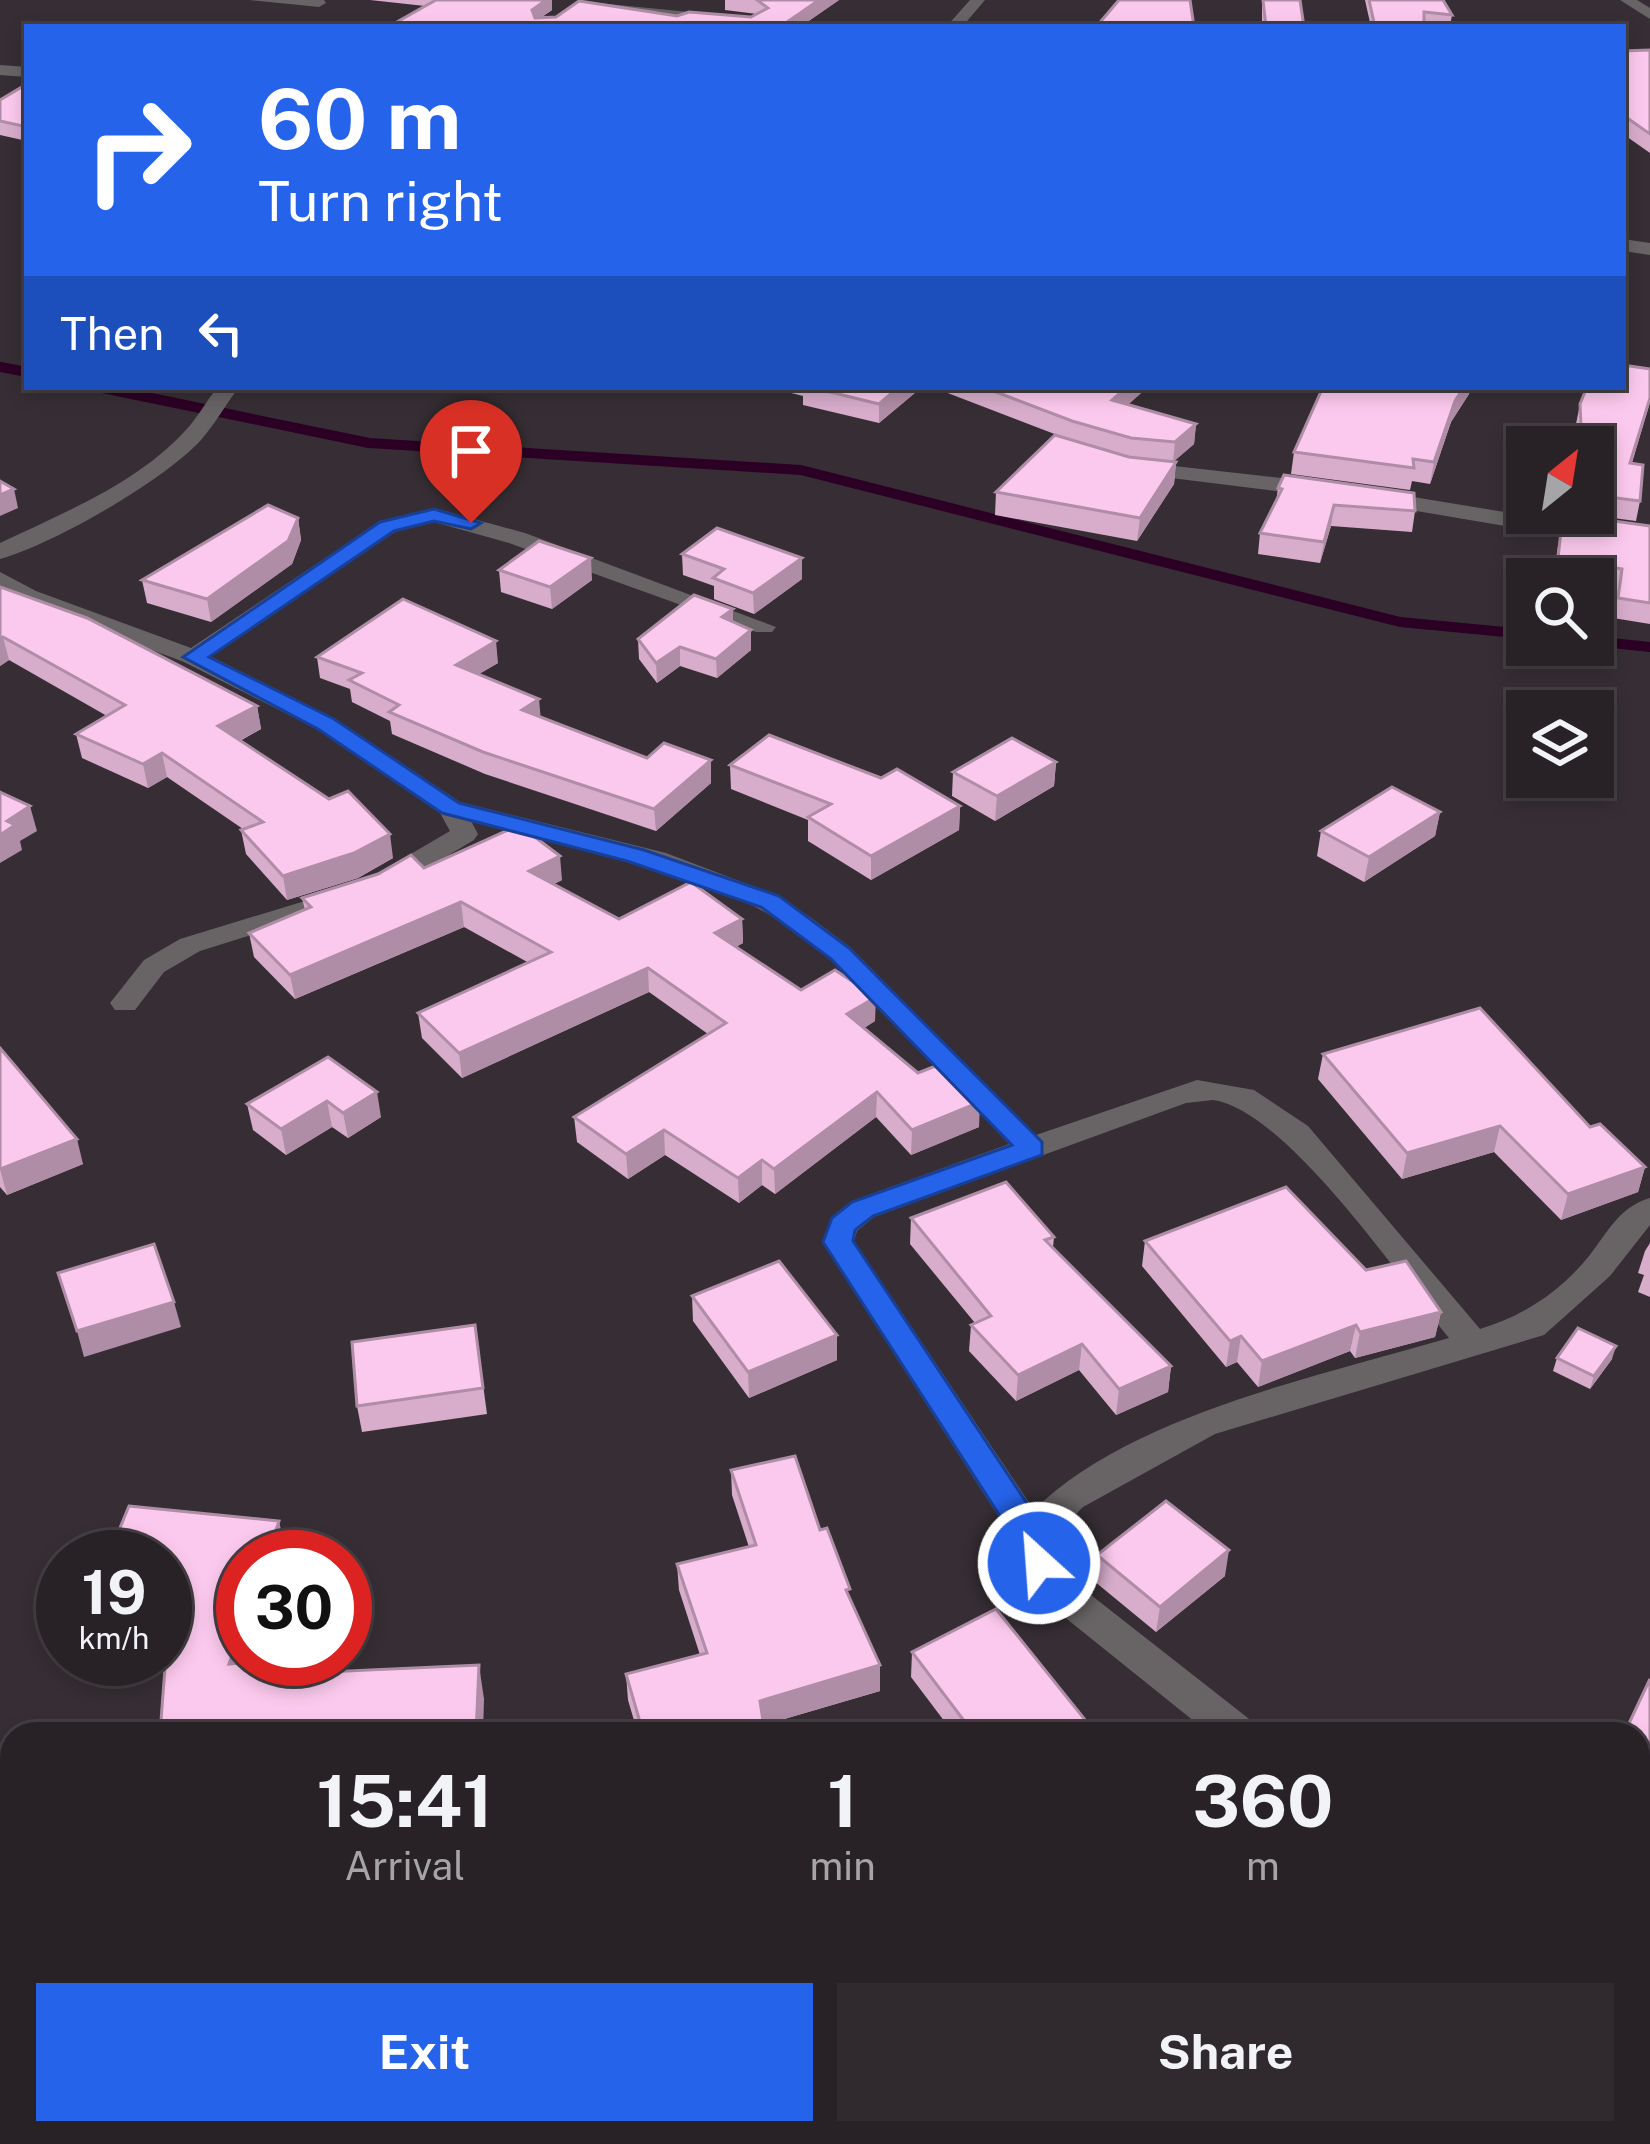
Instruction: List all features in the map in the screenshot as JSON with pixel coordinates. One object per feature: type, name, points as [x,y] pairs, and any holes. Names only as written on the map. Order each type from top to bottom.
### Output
[{"type":"street","points":[[256,0],[323,2]]},
{"type":"street","points":[[583,0],[576,5],[736,21]]},
{"type":"street","points":[[957,24],[978,0]]},
{"type":"street","points":[[1627,0],[1650,14]]},
{"type":"street","points":[[294,20],[323,2]]},
{"type":"street","points":[[0,552],[70,517],[173,452],[192,438],[227,390]]},
{"type":"street","points":[[1124,464],[1353,494],[1565,529],[1650,535]]},
{"type":"street","points":[[194,657],[387,527],[434,515],[517,538],[764,627]]},
{"type":"street","points":[[0,579],[28,596],[194,657],[326,724],[451,808],[635,855],[770,901],[840,953],[1032,1149]]},
{"type":"street","points":[[125,1003],[154,966],[190,944],[370,888],[427,860],[465,834],[451,808]]},
{"type":"street","points":[[1036,1544],[838,1242],[842,1226],[862,1209],[1198,1088],[1243,1094],[1272,1109],[1297,1133],[1471,1341]]},
{"type":"street","points":[[1224,1722],[1055,1588],[1039,1563],[1036,1544],[1038,1529],[1055,1506],[1203,1424],[1532,1325],[1598,1268],[1627,1226],[1650,1209]]},
{"type":"building","points":[[436,0],[546,0],[532,10],[535,18],[556,17],[579,1],[677,16],[689,12],[751,17],[768,8],[757,0],[819,0],[784,24],[393,24]]},
{"type":"building","points":[[1119,0],[1190,0],[1194,24],[1146,24],[1099,24]]},
{"type":"building","points":[[1263,0],[1300,0],[1304,24],[1266,24]]},
{"type":"building","points":[[1369,0],[1443,0],[1452,15],[1424,12],[1424,24],[1374,24]]},
{"type":"building","points":[[1650,50],[1650,134],[1626,117],[1626,51]]},
{"type":"building","points":[[24,86],[24,126],[0,121],[0,100]]},
{"type":"building","points":[[1626,365],[1650,369],[1650,398],[1630,463],[1643,465],[1640,501],[1614,498],[1614,426],[1581,426],[1580,404],[1586,390],[1626,390]]},
{"type":"building","points":[[822,390],[895,390],[879,404]]},
{"type":"building","points":[[991,390],[1124,390],[1112,400],[1196,424],[1175,442],[1131,438]]},
{"type":"building","points":[[1322,390],[1462,390],[1434,462],[1413,459],[1414,468],[1294,452]]},
{"type":"building","points":[[1055,435],[1129,457],[1176,462],[1140,518],[996,492]]},
{"type":"building","points":[[1284,475],[1414,493],[1415,511],[1334,505],[1324,542],[1260,533]]},
{"type":"building","points":[[0,481],[14,489],[0,495]]},
{"type":"building","points":[[268,505],[298,518],[288,541],[207,599],[142,580]]},
{"type":"building","points":[[1614,521],[1650,526],[1650,603],[1618,598],[1622,569],[1614,568],[1614,558],[1558,558],[1561,534],[1614,534]]},
{"type":"building","points":[[717,528],[802,558],[753,593],[713,578],[724,569],[682,554]]},
{"type":"building","points":[[539,541],[591,558],[550,587],[499,570]]},
{"type":"building","points":[[0,587],[87,618],[257,706],[218,726],[329,799],[348,791],[390,834],[354,853],[283,876],[241,830],[263,822],[162,753],[143,764],[76,734],[125,705],[0,639]]},
{"type":"building","points":[[694,595],[733,609],[722,617],[751,630],[716,659],[680,647],[656,663],[638,639]]},
{"type":"building","points":[[403,599],[496,641],[456,665],[539,699],[522,710],[647,758],[664,743],[711,760],[654,809],[483,752],[389,712],[399,705],[349,680],[362,673],[317,657]]},
{"type":"building","points":[[769,735],[881,778],[897,769],[960,806],[871,856],[808,817],[831,804],[730,765]]},
{"type":"building","points":[[1012,738],[1056,762],[997,796],[953,772]]},
{"type":"building","points":[[1392,787],[1440,812],[1369,857],[1321,831]]},
{"type":"building","points":[[0,792],[30,806],[7,821],[15,825],[0,835]]},
{"type":"building","points":[[519,825],[560,856],[529,871],[619,919],[691,882],[742,919],[715,933],[801,990],[835,970],[876,997],[847,1014],[918,1073],[943,1063],[980,1102],[912,1130],[877,1092],[774,1169],[762,1160],[738,1178],[664,1130],[626,1154],[574,1117],[726,1023],[648,968],[459,1053],[418,1013],[551,952],[461,902],[290,975],[249,933],[311,907],[302,898],[378,874],[411,855],[424,868]]},
{"type":"building","points":[[1480,1008],[1590,1127],[1600,1124],[1645,1167],[1568,1194],[1500,1126],[1407,1153],[1323,1054]]},
{"type":"building","points":[[0,1048],[77,1139],[0,1169]]},
{"type":"building","points":[[328,1057],[377,1092],[343,1113],[327,1101],[281,1129],[247,1104]]},
{"type":"building","points":[[1006,1182],[1054,1237],[1045,1240],[1171,1366],[1119,1389],[1082,1344],[1018,1375],[971,1325],[991,1316],[911,1218]]},
{"type":"building","points":[[1286,1187],[1366,1270],[1406,1261],[1441,1312],[1360,1332],[1356,1325],[1262,1361],[1241,1336],[1230,1341],[1145,1241]]},
{"type":"building","points":[[154,1244],[174,1302],[77,1331],[58,1273]]},
{"type":"building","points":[[779,1261],[837,1335],[748,1372],[692,1296]]},
{"type":"building","points":[[475,1325],[483,1388],[357,1406],[352,1342]]},
{"type":"building","points":[[1578,1328],[1616,1346],[1594,1376],[1557,1358]]},
{"type":"building","points":[[795,1456],[820,1530],[827,1528],[850,1589],[846,1590],[880,1665],[760,1701],[763,1722],[640,1722],[626,1674],[707,1653],[677,1564],[756,1545],[731,1470]]},
{"type":"building","points":[[1166,1501],[1229,1550],[1160,1607],[1097,1555]]},
{"type":"building","points":[[129,1506],[279,1521],[276,1530],[216,1530],[216,1686],[372,1686],[372,1670],[479,1665],[477,1722],[161,1722],[164,1686],[192,1686],[192,1530],[119,1530]]},
{"type":"building","points":[[996,1609],[1086,1721],[965,1722],[912,1652]]},
{"type":"building","points":[[1650,1679],[1650,1722],[1630,1722]]},
{"type":"waterway","points":[[0,367],[24,371]]},
{"type":"waterway","points":[[113,390],[369,443],[801,470],[1400,622],[1506,632]]},
{"type":"waterway","points":[[1614,643],[1650,647]]},
{"type":"route","points":[[471,523],[434,515],[387,527],[194,657],[326,724],[451,808],[635,855],[770,901],[809,925],[840,953],[1032,1149],[862,1209],[842,1226],[838,1242],[1036,1544],[1039,1563]]}]
